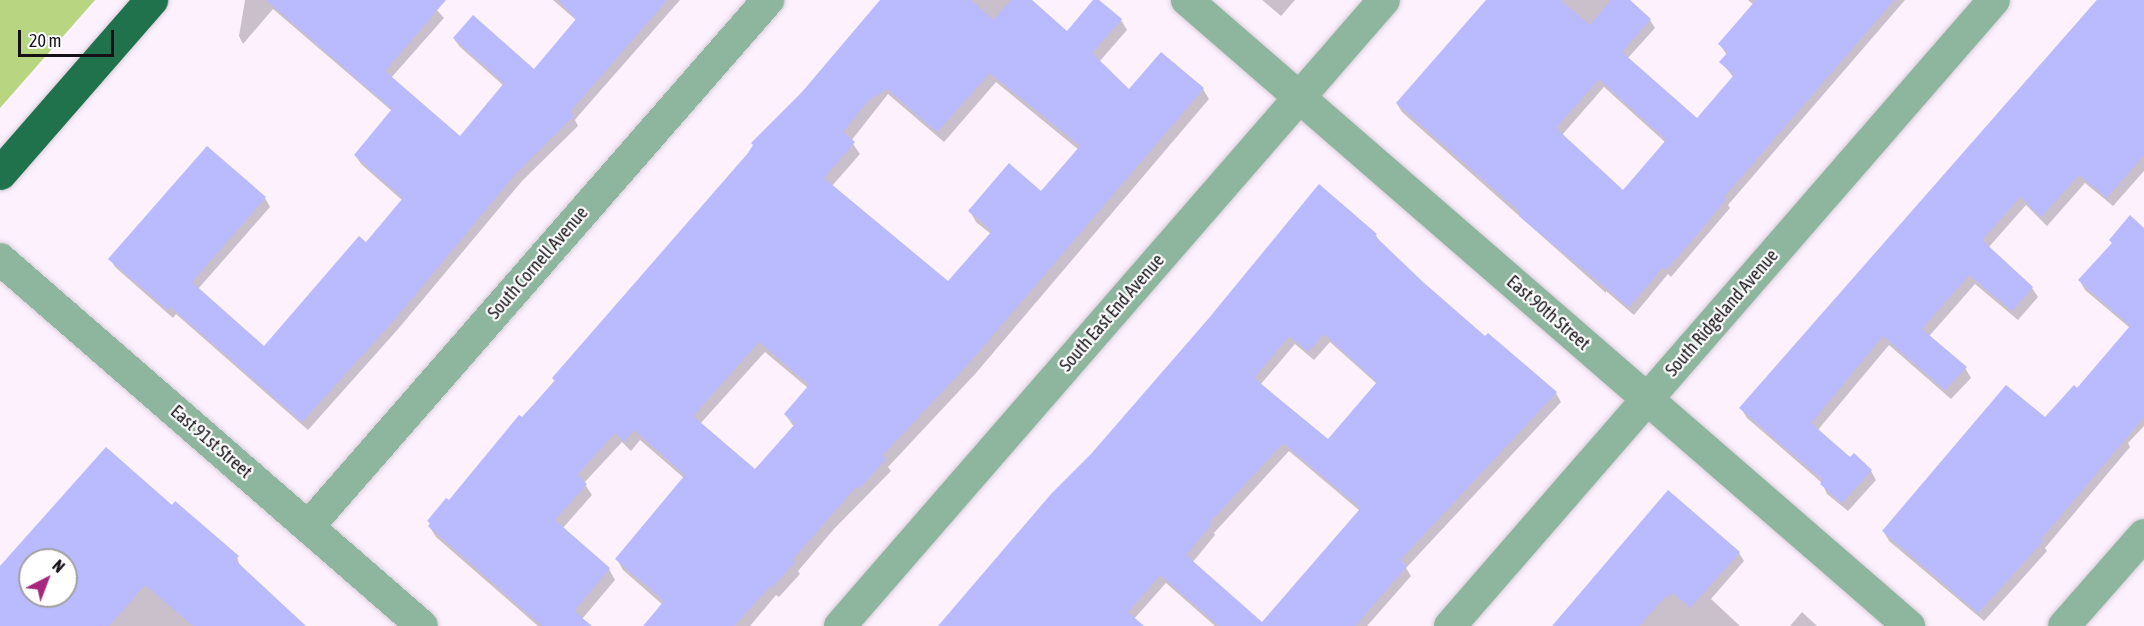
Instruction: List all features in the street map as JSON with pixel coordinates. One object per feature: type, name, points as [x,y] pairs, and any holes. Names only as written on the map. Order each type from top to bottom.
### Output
[{"type":"highway","points":[[0,173],[151,0]]},
{"type":"street","name":"South Cornell Avenue","points":[[308,527],[768,0]]},
{"type":"street","name":"East 90th Street","points":[[1187,0],[1909,626]]},
{"type":"street","name":"South East End Avenue","points":[[840,626],[1384,0]]},
{"type":"street","name":"South Ridgeland Avenue","points":[[1450,626],[1995,0]]},
{"type":"street","name":"East 91st Street","points":[[0,259],[422,626]]},
{"type":"street","points":[[2064,626],[2144,535]]},
{"type":"green space","points":[[0,0],[95,0],[0,108]]},
{"type":"building","points":[[266,0],[446,0],[385,71],[460,136],[504,83],[453,38],[473,15],[534,69],[576,19],[558,0],[667,0],[570,112],[574,116],[517,172],[395,319],[302,422],[171,307],[168,310],[108,259],[207,146],[266,197],[192,282],[264,346],[359,236],[366,242],[403,198],[354,155],[392,109]]},
{"type":"building","points":[[880,0],[971,0],[993,20],[1011,0],[1032,0],[1067,31],[1093,0],[1099,0],[1122,19],[1092,53],[1129,89],[1161,52],[1204,88],[970,362],[882,456],[886,459],[859,489],[856,487],[792,560],[795,562],[734,626],[643,626],[664,601],[615,559],[685,475],[634,430],[624,442],[615,433],[577,475],[587,484],[555,520],[610,568],[574,611],[592,626],[542,626],[428,526],[430,523],[427,521],[446,498],[449,500],[519,415],[522,417],[555,381],[552,378],[748,153],[753,145],[751,143],[802,92]],"holes":[[[990,73],[1080,146],[1041,191],[1009,163],[968,211],[992,231],[948,281],[824,178],[855,142],[843,132],[868,101],[887,89],[937,132]],[[759,342],[809,385],[784,414],[795,424],[755,469],[693,416]]]},
{"type":"building","points":[[1486,0],[1560,0],[1590,25],[1611,0],[1630,0],[1651,19],[1622,52],[1697,118],[1734,75],[1719,62],[1728,52],[1718,44],[1756,0],[1894,0],[1724,197],[1726,199],[1694,238],[1666,270],[1663,267],[1629,307],[1519,216],[1521,213],[1396,103]],"holes":[[[1599,79],[1666,140],[1623,190],[1556,128]]]},
{"type":"building","points":[[2097,0],[2144,0],[2144,155],[2107,198],[2079,175],[2041,217],[2020,197],[1982,240],[2033,287],[2012,311],[1969,275],[1926,324],[1922,329],[1967,367],[1945,390],[1883,336],[1811,423],[1850,457],[1854,453],[1872,470],[1842,503],[1820,484],[1823,480],[1739,408]]},
{"type":"building","points":[[1319,184],[1377,234],[1375,236],[1423,282],[1485,336],[1488,333],[1557,392],[1400,560],[1407,566],[1355,626],[1219,626],[1160,575],[1128,612],[1144,626],[938,626],[1051,494],[1091,454],[1209,318]],"holes":[[[1324,334],[1377,382],[1328,439],[1254,378],[1289,336],[1308,352]],[[1283,443],[1359,507],[1359,510],[1262,622],[1186,555],[1211,525],[1209,523]]]},
{"type":"building","points":[[2130,215],[2144,228],[2144,417],[2041,539],[2043,541],[1978,613],[1882,531],[2006,385],[2045,417],[2074,385],[2077,388],[2130,326],[2078,280],[2112,243],[2109,240]]},
{"type":"building","points":[[106,447],[172,505],[175,501],[239,556],[235,560],[306,626],[193,626],[145,585],[109,626],[0,626],[0,566]]},
{"type":"building","points":[[1668,490],[1740,552],[1690,608],[1673,593],[1669,597],[1667,595],[1639,626],[1552,626]]}]
